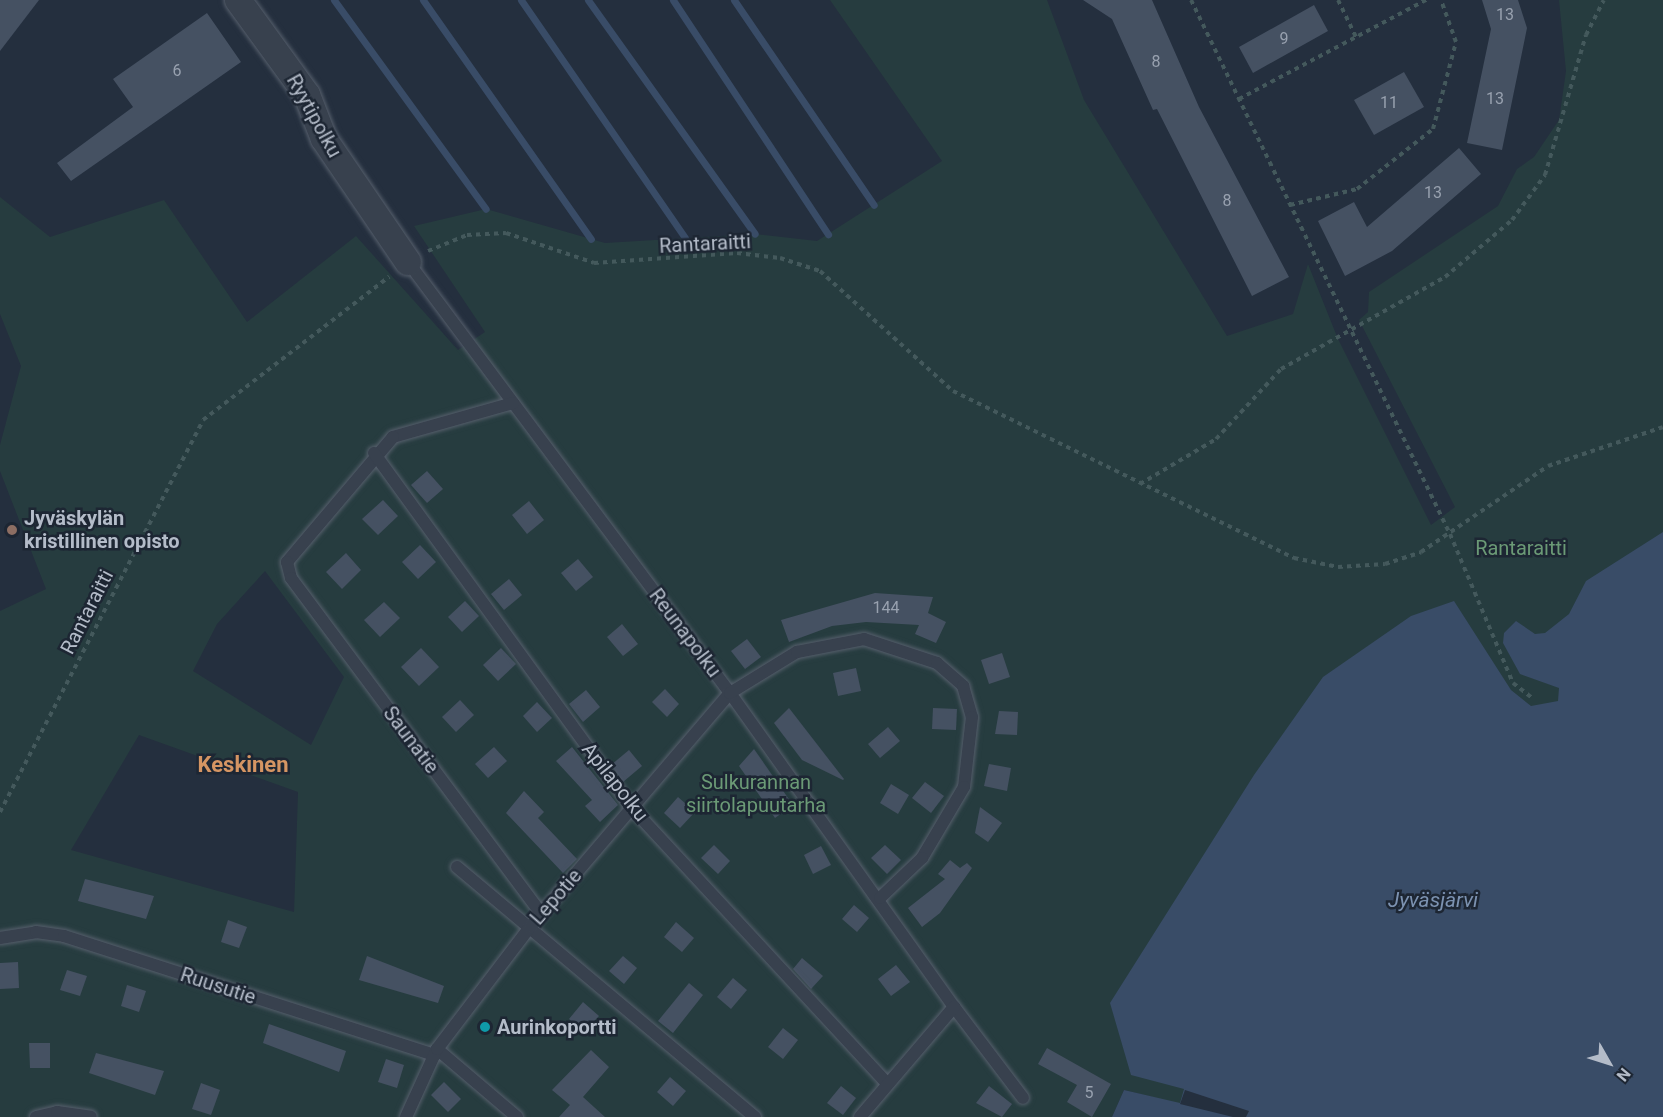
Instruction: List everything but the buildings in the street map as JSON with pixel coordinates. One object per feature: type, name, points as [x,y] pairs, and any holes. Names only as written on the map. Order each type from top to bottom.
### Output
[{"type":"street","name":"Ryytipolku","points":[[238,0],[308,95],[324,139],[408,262]]},
{"type":"lane","name":"Reunapolku","points":[[408,262],[730,693],[880,898],[954,1006],[1023,1098]]},
{"type":"lane","points":[[374,453],[393,437],[513,403]]},
{"type":"lane","name":"Saunatie","points":[[374,453],[287,562],[291,578],[541,914]]},
{"type":"lane","name":"Apilapolku","points":[[374,453],[632,808],[888,1084]]},
{"type":"lane","name":"Lepotie","points":[[406,1117],[435,1052],[530,927],[730,693],[797,652],[864,639],[937,663],[963,686],[972,717],[964,787],[922,858],[880,898]]},
{"type":"lane","points":[[457,867],[755,1117]]},
{"type":"lane","name":"Ruusutie","points":[[0,938],[36,932],[64,936],[435,1052]]},
{"type":"lane","points":[[860,1117],[954,1006]]},
{"type":"lane","points":[[435,1052],[517,1117]]},
{"type":"lane","points":[[36,1117],[57,1112],[91,1117]]},
{"type":"path","points":[[1191,0],[1450,534],[1513,683],[1532,698]]},
{"type":"path","points":[[1338,0],[1356,37]]},
{"type":"path","points":[[1239,99],[1426,0]]},
{"type":"path","points":[[1290,205],[1357,189],[1433,129],[1456,42],[1442,0]]},
{"type":"path","points":[[1139,484],[1216,439],[1281,369],[1351,332],[1445,277],[1512,220],[1545,175],[1586,35],[1604,0]]},
{"type":"path","name":"Rantaraitti","points":[[0,812],[203,420],[408,262],[467,235],[506,233],[594,263],[737,253],[780,258],[820,271],[848,291],[953,391],[1294,558],[1338,567],[1385,564],[1421,552],[1548,466],[1663,427]]},
{"type":"green space","name":"Sulkurannan siirtolapuutarha","points":[[830,0],[1047,0],[1084,100],[1227,336],[1293,314],[1308,264],[1338,339],[1431,525],[1455,507],[1359,320],[1368,312],[1369,292],[1498,206],[1517,169],[1534,157],[1559,120],[1566,71],[1559,0],[1663,0],[1663,722],[1180,1104],[1124,1090],[1112,1117],[0,1117],[0,611],[46,589],[0,471],[0,445],[21,366],[0,314],[0,197],[50,237],[164,200],[247,322],[356,236],[458,350],[485,332],[414,226],[486,209],[605,243],[755,234],[817,241],[942,161]],"holes":[[[265,571],[344,677],[311,745],[193,671],[217,624]],[[139,735],[298,792],[294,912],[71,850]]]},
{"type":"water","name":"Jyväsjärvi","points":[[1663,532],[1663,1117],[1112,1117],[1124,1090],[1180,1103],[1184,1089],[1131,1075],[1110,1003],[1254,775],[1323,677],[1411,616],[1454,601],[1511,690],[1531,706],[1558,701],[1559,688],[1520,674],[1503,643],[1504,633],[1516,621],[1535,634],[1545,633],[1569,614],[1586,581]]},
{"type":"pier","points":[[1185,1090],[1249,1111],[1246,1117],[1233,1117],[1180,1104]]},
{"type":"waterway","points":[[334,0],[486,209]]},
{"type":"waterway","points":[[423,0],[591,239]]},
{"type":"waterway","points":[[521,0],[685,238]]},
{"type":"waterway","points":[[588,0],[755,234]]},
{"type":"waterway","points":[[673,0],[828,234]]},
{"type":"waterway","points":[[734,0],[874,205]]},
{"type":"place","name":"Jyväskylän kristillinen opisto","points":[[12,530]]},
{"type":"place","name":"Aurinkoportti","points":[[485,1027]]},
{"type":"district","name":"Keskinen","points":[[243,765]]}]
